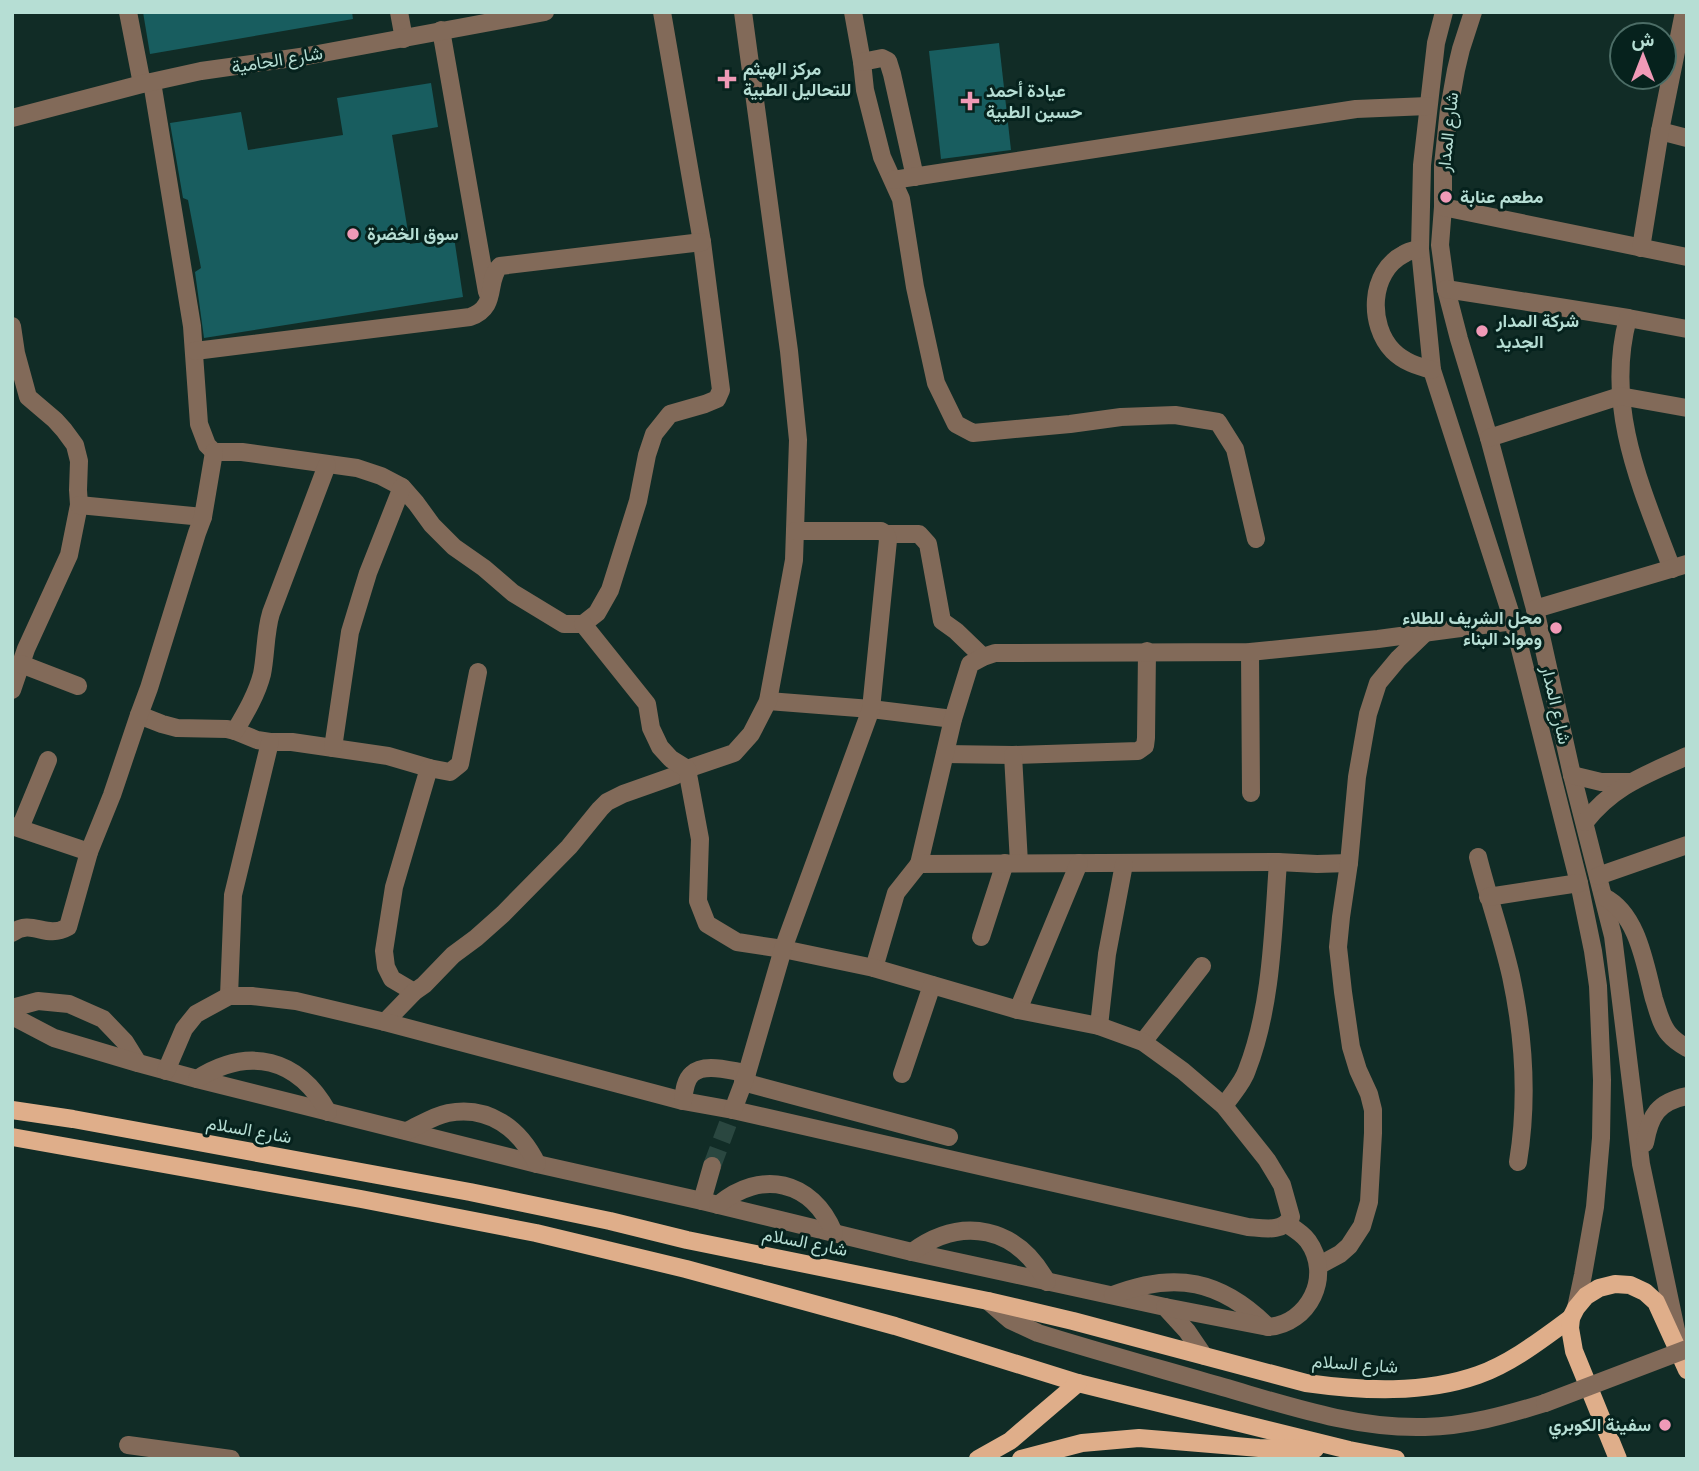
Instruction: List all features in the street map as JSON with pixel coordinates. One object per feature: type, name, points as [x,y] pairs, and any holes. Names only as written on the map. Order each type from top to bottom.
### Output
[{"type":"main road","name":"شارع السلام","points":[[12,1110],[394,1178],[610,1221],[687,1240],[988,1301],[1316,1384],[1366,1388],[1421,1387],[1446,1385],[1480,1374],[1530,1347],[1574,1313],[1586,1296],[1599,1288],[1615,1284],[1630,1285],[1657,1302],[1685,1360]]},
{"type":"main road","points":[[12,1137],[536,1233],[686,1269],[895,1326],[1079,1383],[1349,1450],[1396,1459]]},
{"type":"main road","points":[[1574,1313],[1571,1337],[1574,1350],[1618,1459]]},
{"type":"main road","points":[[978,1459],[1010,1441],[1079,1383]]},
{"type":"main road","points":[[1021,1459],[1082,1443],[1139,1438],[1259,1448],[1349,1450]]},
{"type":"street","points":[[128,12],[147,83],[190,313],[199,424],[208,445],[214,452],[242,452],[357,468],[381,475],[402,487],[432,525],[454,547],[513,593],[564,624],[583,624],[597,613],[610,590],[638,501],[654,434],[670,414],[717,399],[721,390],[702,242],[662,12]]},
{"type":"street","points":[[399,12],[404,38]]},
{"type":"street","name":"شارع الحامية","points":[[12,118],[201,71],[307,56],[545,12]]},
{"type":"street","points":[[385,1022],[453,955],[503,914],[569,847],[607,803],[623,794],[734,753],[751,734],[768,701],[794,560],[797,440],[743,12]]},
{"type":"street","points":[[853,12],[865,90],[882,157],[901,199],[915,287],[936,383],[956,424],[973,433],[1121,417],[1175,415],[1218,422],[1235,449],[1256,539]]},
{"type":"street","name":"شارع المدار","points":[[1444,12],[1436,43],[1422,165],[1420,249],[1432,370],[1513,621],[1579,883],[1598,986],[1602,1080],[1601,1138],[1595,1207],[1574,1313]]},
{"type":"street","name":"شارع المدار","points":[[1473,12],[1461,49],[1449,109],[1443,165],[1440,246],[1446,289],[1535,609],[1572,775],[1613,936],[1642,1164],[1685,1360]]},
{"type":"street","points":[[1641,248],[1660,131],[1684,12]]},
{"type":"street","points":[[441,30],[488,300]]},
{"type":"street","points":[[862,62],[882,58],[888,61],[915,177]]},
{"type":"street","points":[[894,180],[1346,110],[1428,106]]},
{"type":"street","points":[[1660,131],[1687,138]]},
{"type":"street","points":[[1443,207],[1687,257]]},
{"type":"street","points":[[195,351],[470,317],[484,309],[493,287],[495,271],[500,266],[702,242]]},
{"type":"street","points":[[1420,249],[1403,254],[1384,274],[1378,286],[1375,314],[1384,340],[1393,351],[1403,360],[1432,370]]},
{"type":"street","points":[[1446,289],[1687,328]]},
{"type":"street","points":[[1535,609],[1680,566],[1648,507],[1627,443],[1620,396],[1623,335],[1628,318]]},
{"type":"street","points":[[12,326],[20,400],[55,419],[75,444],[79,461],[79,505],[69,555],[20,653],[12,690]]},
{"type":"street","points":[[1489,438],[1620,396],[1687,408]]},
{"type":"street","points":[[12,933],[28,927],[59,932],[68,927],[89,852],[149,688],[203,517],[214,452]]},
{"type":"street","points":[[235,731],[261,677],[266,630],[271,613],[327,465]]},
{"type":"street","points":[[333,748],[350,632],[368,573],[402,487]]},
{"type":"street","points":[[79,505],[203,517]]},
{"type":"street","points":[[795,531],[919,534],[928,544],[942,621],[983,657]]},
{"type":"street","points":[[733,1110],[783,948],[871,709],[888,540],[886,534]]},
{"type":"street","points":[[874,968],[896,893],[919,864],[953,719],[971,664],[983,657],[995,653],[1250,652],[1513,621]]},
{"type":"street","points":[[166,1070],[184,1029],[196,1014],[229,996],[296,1001],[683,1101],[1248,1227],[1267,1229],[1287,1224],[1291,1217],[1282,1185],[1267,1160],[1224,1106],[1143,1042],[1099,1026],[1018,1010],[874,968],[783,948],[737,942],[707,924],[698,901],[700,839],[687,769],[671,759],[660,747],[651,728],[647,704],[583,624]]},
{"type":"street","points":[[1318,1266],[1349,1246],[1362,1226],[1369,1202],[1373,1110],[1351,1047],[1338,947],[1357,777],[1368,715],[1378,683],[1426,632]]},
{"type":"street","points":[[945,754],[1138,751],[1145,746],[1147,652]]},
{"type":"street","points":[[1250,652],[1251,793]]},
{"type":"street","points":[[20,653],[78,686]]},
{"type":"street","points":[[139,715],[177,728],[235,731],[257,740],[292,742],[388,756],[450,772],[460,764],[478,672]]},
{"type":"street","points":[[768,701],[953,719]]},
{"type":"street","points":[[229,996],[233,895],[270,742]]},
{"type":"street","points":[[981,937],[1012,863],[1013,755]]},
{"type":"street","points":[[1585,822],[1606,800],[1630,782],[1687,756]]},
{"type":"street","points":[[48,760],[16,827],[89,852]]},
{"type":"street","points":[[414,992],[391,979],[384,951],[394,887],[429,768]]},
{"type":"street","points":[[1572,775],[1601,782],[1630,782]]},
{"type":"street","points":[[1598,876],[1687,845]]},
{"type":"street","points":[[1478,857],[1501,937],[1518,1020],[1524,1104],[1518,1162]]},
{"type":"street","points":[[1224,1106],[1247,1073],[1256,1041],[1272,946],[1278,862]]},
{"type":"street","points":[[1018,1010],[1079,863]]},
{"type":"street","points":[[919,864],[1349,863]]},
{"type":"street","points":[[1099,1026],[1107,954],[1124,864]]},
{"type":"street","points":[[1488,897],[1579,883]]},
{"type":"street","points":[[1604,897],[1619,906],[1630,922],[1661,1020],[1668,1034],[1687,1048]]},
{"type":"street","points":[[1143,1042],[1202,966]]},
{"type":"street","points":[[902,1074],[932,985]]},
{"type":"street","points":[[12,1008],[38,1001],[69,1004],[103,1019],[125,1042],[138,1063]]},
{"type":"street","points":[[12,1016],[54,1038],[138,1063],[537,1164],[912,1252],[1268,1327],[1297,1317],[1312,1300],[1316,1289],[1318,1266],[1315,1253],[1299,1231],[1287,1224]]},
{"type":"street","points":[[197,1079],[228,1063],[262,1061],[287,1069],[308,1083],[328,1112]]},
{"type":"street","points":[[683,1101],[685,1087],[692,1074],[705,1068],[745,1077],[948,1137]]},
{"type":"street","points":[[1642,1164],[1648,1124],[1653,1116],[1673,1099],[1687,1096]]},
{"type":"street","points":[[407,1131],[448,1113],[480,1113],[502,1122],[521,1137],[537,1164]]},
{"type":"street","points":[[710,1203],[712,1166]]},
{"type":"street","points":[[710,1203],[755,1185],[784,1186],[804,1194],[820,1208],[834,1233]]},
{"type":"street","points":[[912,1252],[925,1243],[956,1231],[988,1232],[1017,1245],[1035,1262],[1048,1282]]},
{"type":"street","points":[[1113,1295],[1136,1286],[1160,1282],[1208,1287],[1251,1310],[1268,1327]]},
{"type":"street","points":[[988,1301],[1010,1320],[1038,1333],[1306,1411],[1356,1422],[1393,1426],[1446,1426],[1496,1418],[1685,1360]]},
{"type":"street","points":[[1165,1307],[1187,1331],[1203,1356]]},
{"type":"street","points":[[128,1445],[231,1459]]},
{"type":"building","points":[[143,12],[352,12],[353,19],[150,54]]},
{"type":"building","name":"عيادة أحمد حسين الطبية","points":[[999,43],[1011,150],[941,159],[929,51]]},
{"type":"building","points":[[431,83],[438,127],[392,135],[410,244],[454,237],[463,297],[204,338],[195,272],[201,268],[188,200],[183,198],[170,123],[241,112],[248,150],[343,135],[337,98]]},
{"type":"tunnel","points":[[712,1166],[733,1110]]},
{"type":"place","name":"مركز الهيثم للتحاليل الطبية","points":[[727,79]]},
{"type":"place","name":"عيادة أحمد حسين الطبية","points":[[970,101]]},
{"type":"place","name":"مطعم عنابة","points":[[1446,197]]},
{"type":"place","name":"سوق الخضرة","points":[[353,234]]},
{"type":"place","name":"شركة المدار الجديد","points":[[1482,331]]},
{"type":"place","name":"محل الشريف للطلاء ومواد البناء","points":[[1556,628]]},
{"type":"place","name":"سفينة الكوبري","points":[[1665,1425]]}]
